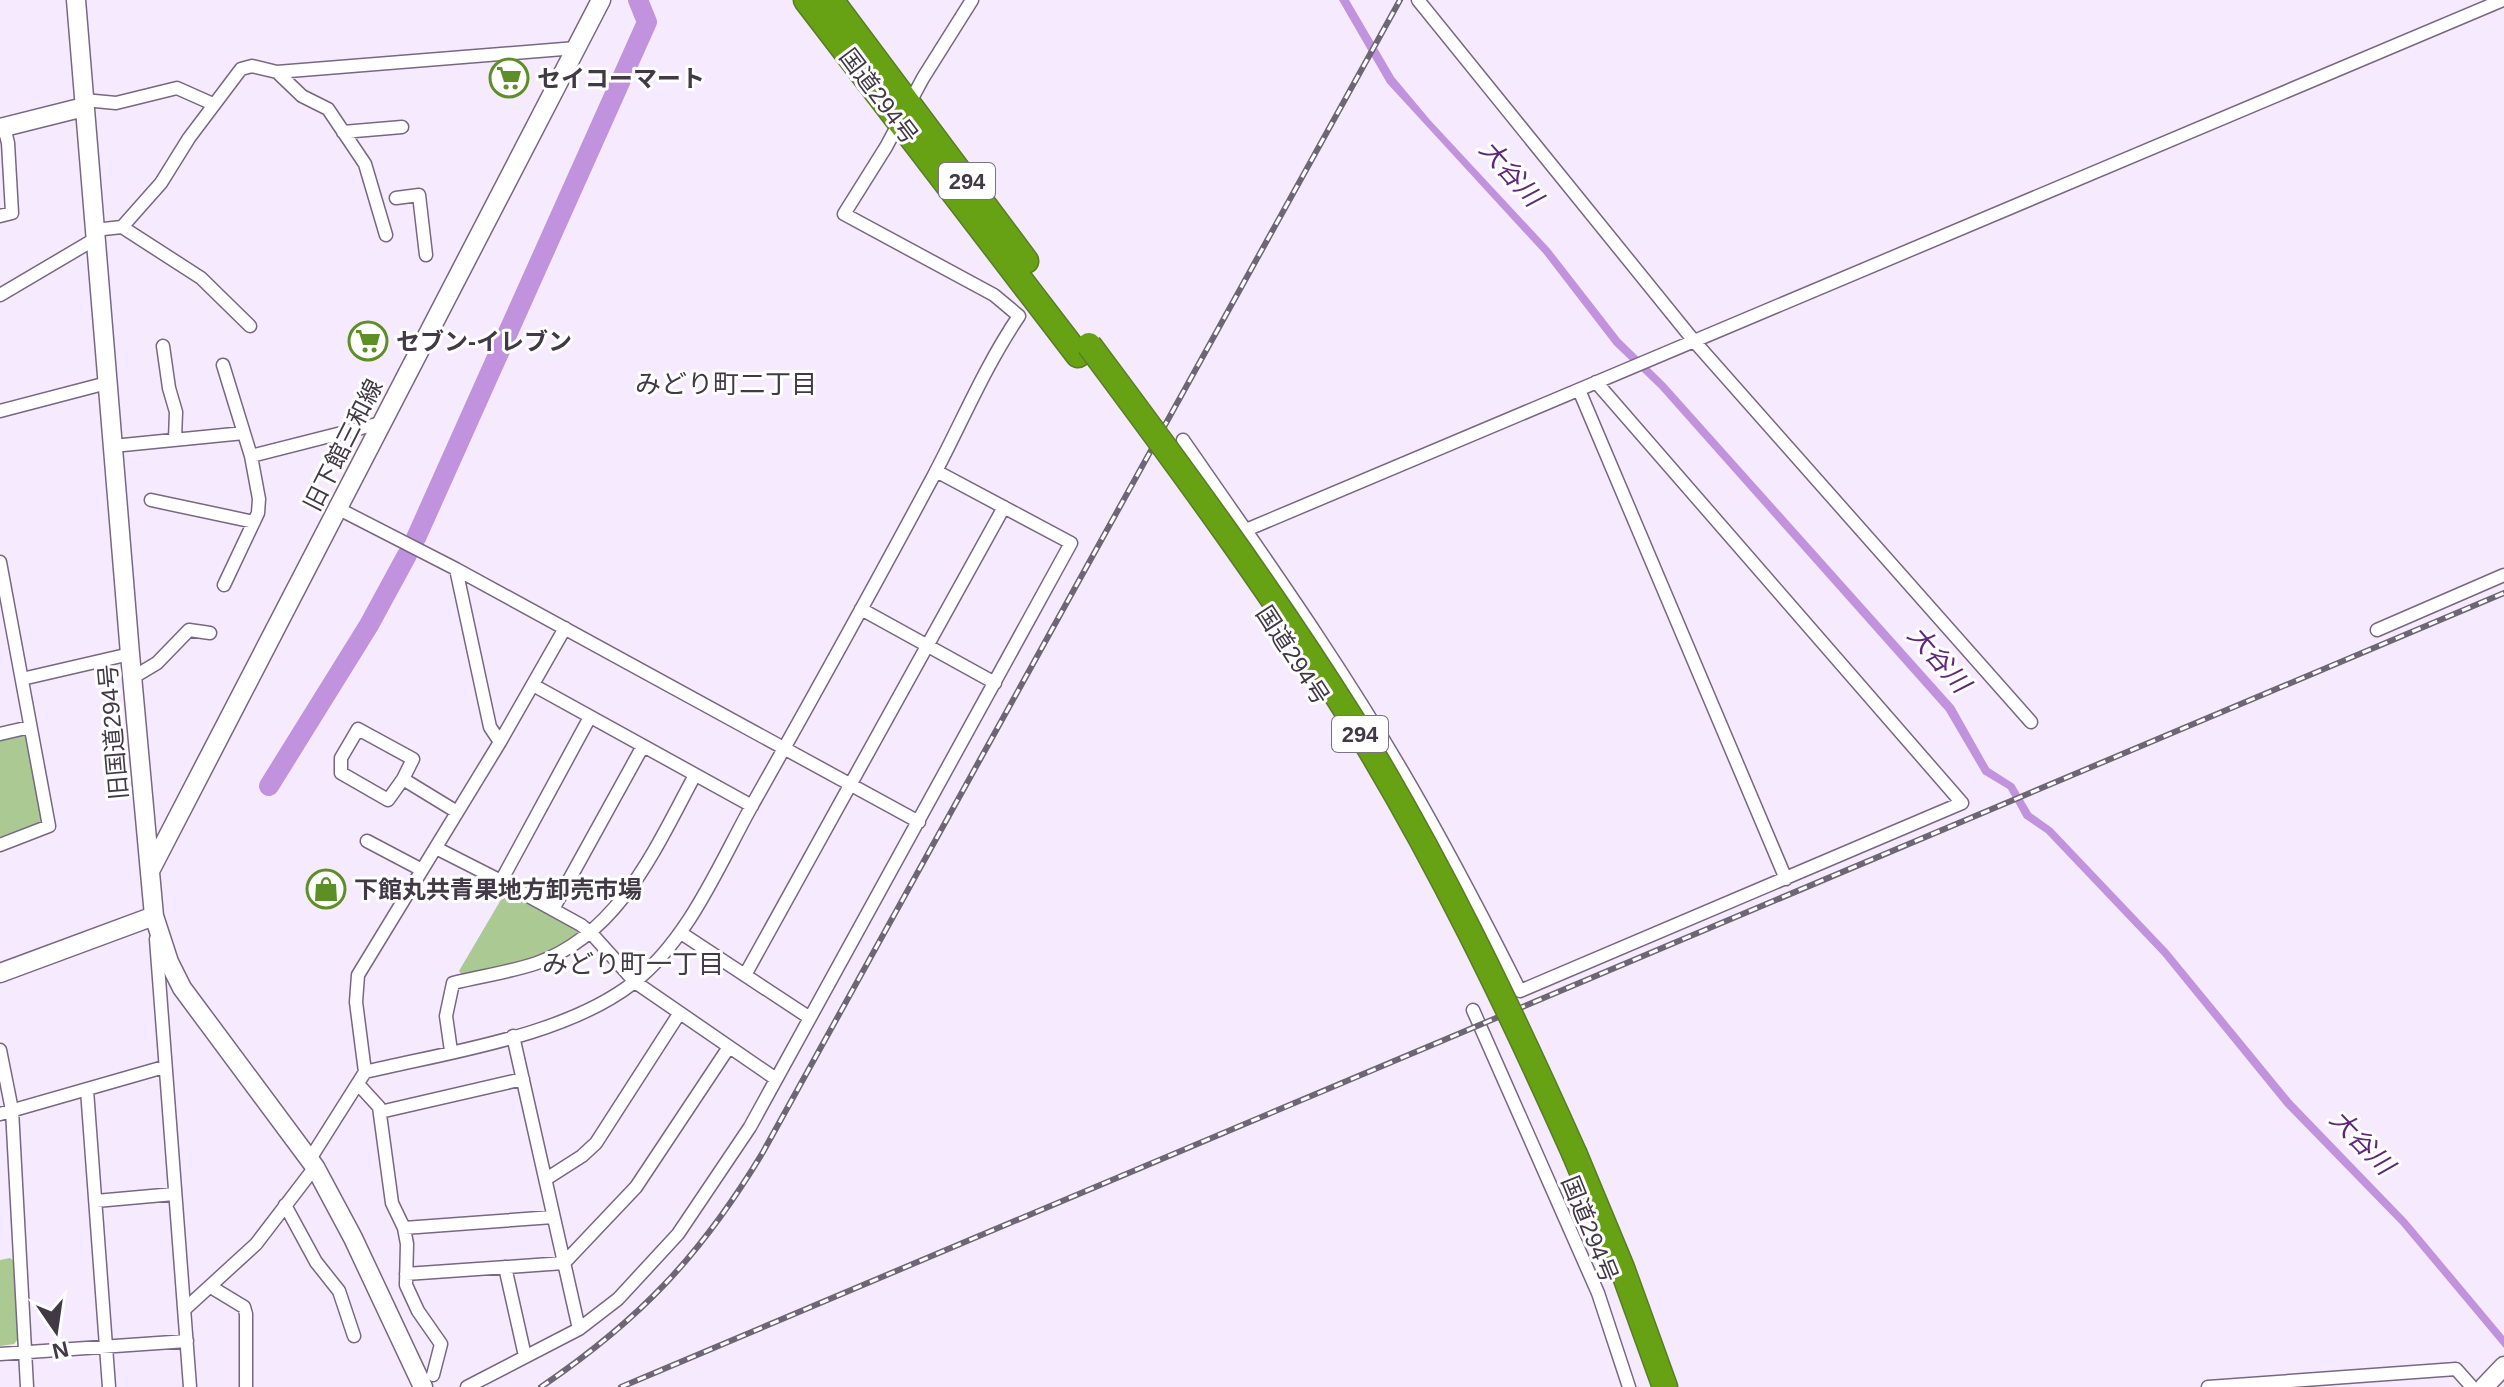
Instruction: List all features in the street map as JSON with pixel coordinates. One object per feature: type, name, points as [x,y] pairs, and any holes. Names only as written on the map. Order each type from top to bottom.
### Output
[{"type":"highway","name":"国道294号","points":[[806,0],[903,113],[1083,350],[1251,590],[1354,752],[1475,970],[1569,1158],[1622,1268],[1665,1387]]},
{"type":"highway","name":"国道294号","points":[[831,0],[903,113]]},
{"type":"highway","name":"国道294号","points":[[1569,1158],[1649,1387]]},
{"type":"street","name":"旧国道294号","points":[[76,0],[154,916],[169,962],[182,988],[312,1163],[390,1317],[428,1381]]},
{"type":"street","name":"旧下館三和線","points":[[151,869],[601,0]]},
{"type":"street","points":[[365,1072],[513,1036],[585,1013],[635,982],[681,933],[936,471],[994,353],[1019,316],[994,295],[844,214],[972,0]]},
{"type":"street","points":[[1418,0],[1691,343],[2031,722]]},
{"type":"street","points":[[1246,530],[2503,0]]},
{"type":"street","points":[[0,295],[94,234],[122,227],[161,183],[213,104],[241,69],[252,66],[277,72],[576,48]]},
{"type":"street","points":[[277,72],[302,96],[328,109],[365,164],[386,235]]},
{"type":"street","points":[[0,216],[12,213],[8,143],[2,128],[84,103],[116,103],[177,88],[213,104]]},
{"type":"street","points":[[343,132],[402,127]]},
{"type":"street","points":[[396,198],[419,195],[426,255]]},
{"type":"street","points":[[122,227],[201,278],[250,326]]},
{"type":"street","points":[[163,346],[176,412],[175,439]]},
{"type":"street","points":[[223,365],[251,456],[259,499],[254,522],[224,585]]},
{"type":"street","points":[[1183,440],[1314,631],[1414,791],[1520,991],[1962,803],[1602,380]]},
{"type":"street","points":[[0,411],[107,383]]},
{"type":"street","points":[[1579,390],[1786,879]]},
{"type":"street","points":[[251,456],[381,423]]},
{"type":"street","points":[[113,446],[244,433]]},
{"type":"street","points":[[467,1387],[579,1329],[618,1299],[654,1264],[678,1234],[720,1175],[776,1079],[1071,543],[936,471]]},
{"type":"street","points":[[151,500],[254,522]]},
{"type":"street","points":[[745,975],[1004,507]]},
{"type":"street","points":[[337,508],[456,569],[919,822]]},
{"type":"street","points":[[0,562],[49,826],[0,845]]},
{"type":"street","points":[[456,569],[490,727],[500,742]]},
{"type":"street","points":[[2377,630],[2504,575]]},
{"type":"street","points":[[861,609],[995,683]]},
{"type":"street","points":[[185,1309],[256,1244],[312,1163],[365,1072],[356,1002],[358,975],[500,742],[565,628]]},
{"type":"street","points":[[132,678],[157,663],[189,630],[210,633]]},
{"type":"street","points":[[22,679],[130,654]]},
{"type":"street","points":[[533,685],[752,806]]},
{"type":"street","points":[[501,881],[590,717]]},
{"type":"street","points":[[0,734],[30,727]]},
{"type":"street","points":[[358,729],[413,759],[403,779],[388,800],[341,773],[341,758],[358,729]]},
{"type":"street","points":[[553,909],[643,746]]},
{"type":"street","points":[[451,1051],[446,1016],[453,983],[534,964],[569,948],[591,933],[629,891],[695,775]]},
{"type":"street","points":[[403,779],[457,812]]},
{"type":"street","points":[[367,841],[422,870]]},
{"type":"street","points":[[436,848],[553,909],[591,933],[635,982],[776,1079]]},
{"type":"street","points":[[0,973],[154,916],[190,1387]]},
{"type":"street","points":[[681,933],[810,1018]]},
{"type":"street","points":[[1473,1010],[1598,1293],[1629,1387]]},
{"type":"street","points":[[546,1179],[596,1143],[679,1014]]},
{"type":"street","points":[[513,1036],[579,1329]]},
{"type":"street","points":[[406,1274],[564,1263],[636,1187],[729,1047]]},
{"type":"street","points":[[0,1050],[27,1387]]},
{"type":"street","points":[[6,1112],[164,1067]]},
{"type":"street","points":[[380,1112],[523,1079]]},
{"type":"street","points":[[358,1084],[379,1107],[392,1203],[404,1228],[407,1244],[406,1285],[418,1311],[441,1344],[428,1381]]},
{"type":"street","points":[[87,1090],[109,1387]]},
{"type":"street","points":[[96,1201],[174,1194]]},
{"type":"street","points":[[285,1205],[316,1262],[339,1291],[353,1337]]},
{"type":"street","points":[[404,1228],[553,1217]]},
{"type":"street","points":[[505,1267],[525,1356]]},
{"type":"street","points":[[211,1287],[244,1307],[246,1387]]},
{"type":"street","points":[[0,1354],[187,1341]]},
{"type":"street","points":[[2208,1387],[2456,1369],[2481,1386],[2504,1366]]},
{"type":"green space","points":[[26,733],[42,819],[39,824],[0,840],[0,737]]},
{"type":"green space","points":[[506,891],[578,929],[578,937],[542,956],[463,976],[459,971]]},
{"type":"green space","points":[[10,1258],[14,1261],[19,1338],[14,1344],[0,1346],[0,1260]]},
{"type":"shaded area","points":[[1339,0],[1349,0],[1394,77],[1550,249],[1620,339],[1665,383],[1954,706],[1989,768],[2014,784],[2031,813],[2052,828],[2168,950],[2292,1101],[2407,1220],[2504,1336],[2504,1348],[2401,1225],[2285,1106],[2162,955],[2046,833],[2024,818],[2008,789],[1983,774],[1946,711],[1659,388],[1614,345],[1544,254],[1387,83]]},
{"type":"waterway","points":[[416,538],[647,22],[638,0]]},
{"type":"waterway","points":[[269,786],[369,625],[407,555]]},
{"type":"railway","points":[[541,1387],[609,1336],[666,1283],[716,1223],[763,1152],[1400,0]]},
{"type":"railway","points":[[621,1387],[2504,593]]},
{"type":"place","name":"セイコーマート","points":[[509,78]]},
{"type":"place","name":"セブン-イレブン","points":[[368,341]]},
{"type":"place","name":"下館丸共青果地方卸売市場","points":[[326,889]]},
{"type":"district","name":"みどり町二丁目","points":[[726,384]]},
{"type":"district","name":"みどり町一丁目","points":[[633,964]]},
{"type":"water label","name":"大谷川","points":[[1511,173]]},
{"type":"water label","name":"大谷川","points":[[1939,659]]},
{"type":"water label","name":"大谷川","points":[[2362,1142]]}]
